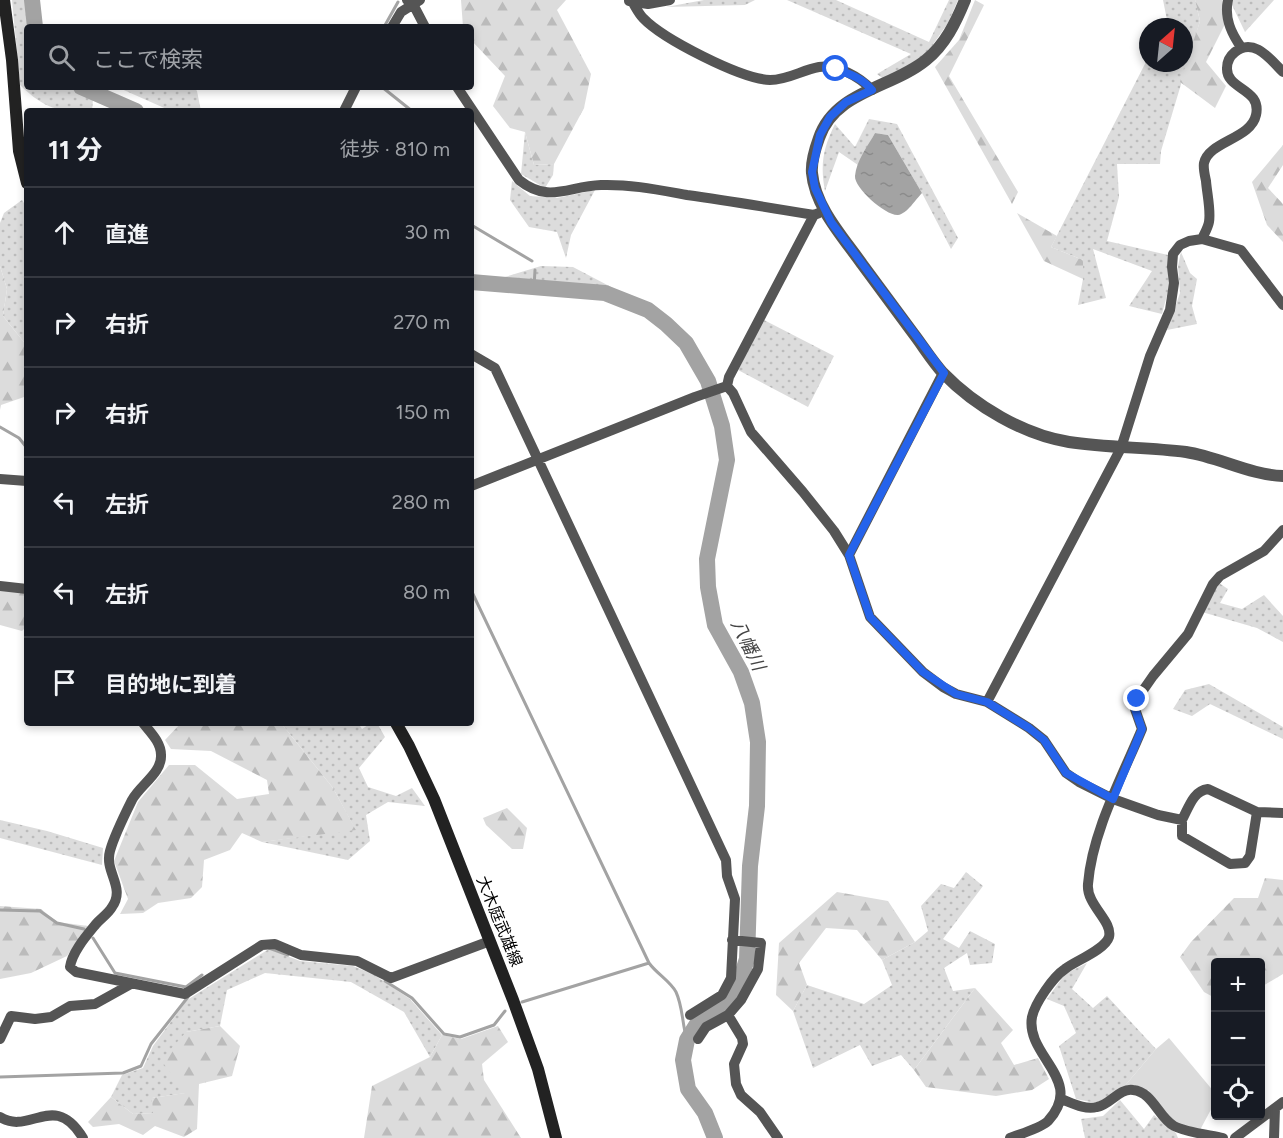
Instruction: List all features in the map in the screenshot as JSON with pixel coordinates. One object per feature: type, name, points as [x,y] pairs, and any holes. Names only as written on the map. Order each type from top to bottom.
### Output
[{"type":"main road","points":[[4,0],[12,60],[19,151],[24,171]]},
{"type":"main road","name":"大木庭武雄線","points":[[398,726],[410,746],[434,799],[490,941],[538,1069],[556,1138]]},
{"type":"street","points":[[629,1],[648,4],[670,0]]},
{"type":"street","points":[[965,0],[944,41],[927,60],[902,76],[846,102],[830,117],[820,135],[812,172],[819,212],[850,248],[944,373],[969,395],[1000,416],[1029,430],[1066,442],[1190,453],[1249,470],[1283,476]]},
{"type":"street","points":[[1228,0],[1226,10],[1232,34],[1241,47]]},
{"type":"street","points":[[394,24],[401,12],[414,1],[424,24]]},
{"type":"street","points":[[629,1],[642,18],[665,35],[726,68],[770,80],[787,78],[819,67],[829,67],[851,74],[872,90]]},
{"type":"street","points":[[1202,239],[1209,223],[1204,163],[1212,151],[1240,134],[1255,119],[1257,108],[1254,97],[1232,81],[1227,69],[1230,56],[1241,47],[1253,47],[1266,54],[1283,72]]},
{"type":"street","points":[[346,108],[354,90]]},
{"type":"street","points":[[459,90],[471,108]]},
{"type":"street","points":[[474,112],[519,180],[530,189],[542,193],[555,193],[590,186],[633,186],[819,212]]},
{"type":"street","points":[[474,485],[724,387],[819,212]]},
{"type":"street","points":[[987,702],[1121,448],[1150,356],[1170,310],[1174,283],[1173,254],[1180,245],[1202,239],[1241,250],[1283,305]]},
{"type":"street","points":[[474,356],[495,368],[726,860],[727,876],[735,899],[731,978],[722,995],[690,1015]]},
{"type":"street","points":[[849,555],[944,373]]},
{"type":"street","points":[[724,387],[734,393],[751,432],[834,531],[849,555],[870,617],[923,672],[956,694],[987,702],[1029,728],[1044,740],[1066,773],[1113,799],[1158,815],[1182,820]]},
{"type":"street","points":[[0,479],[24,481]]},
{"type":"street","points":[[1010,1138],[1047,1122],[1061,1099],[1059,1081],[1033,1033],[1032,1018],[1040,999],[1062,970],[1105,944],[1109,936],[1109,927],[1088,896],[1088,884],[1102,824],[1142,729],[1135,709],[1137,699],[1188,634],[1213,584],[1220,576],[1264,551],[1283,530]]},
{"type":"street","points":[[0,585],[24,589]]},
{"type":"street","points":[[145,726],[159,743],[162,755],[159,767],[133,798],[110,850],[108,866],[118,887],[117,897],[112,908],[95,925],[71,959],[70,966],[76,972],[185,994],[262,945],[275,944],[301,955],[357,962],[391,978],[490,941]]},
{"type":"street","points":[[1257,812],[1250,856],[1245,863],[1230,864],[1182,836],[1182,820],[1200,790],[1208,789],[1257,812],[1283,813]]},
{"type":"street","points":[[698,1039],[706,1027],[728,1015],[741,1000],[758,969],[761,943],[732,940]]},
{"type":"street","points":[[0,1039],[11,1016],[35,1019],[51,1017],[70,1006],[95,1004],[131,984]]},
{"type":"street","points":[[728,1015],[742,1038],[743,1044],[734,1064],[736,1084],[741,1095],[759,1112],[778,1138]]},
{"type":"street","points":[[1061,1099],[1085,1108],[1098,1107],[1122,1091],[1132,1089],[1144,1093],[1176,1127],[1223,1138]]},
{"type":"street","points":[[1235,1138],[1279,1105]]},
{"type":"street","points":[[1274,1138],[1279,1105]]},
{"type":"street","points":[[0,1117],[8,1122],[17,1123],[46,1114],[63,1117],[75,1125],[83,1138]]},
{"type":"green space","points":[[12,0],[25,0],[29,24],[24,24],[24,89],[20,85]]},
{"type":"green space","points":[[461,0],[566,0],[557,10],[591,74],[584,108],[554,164],[534,165],[525,132],[510,128],[493,106],[505,76],[474,43],[474,24],[463,24]]},
{"type":"green space","points":[[704,0],[755,0],[745,5],[666,7]]},
{"type":"green space","points":[[787,0],[836,0],[929,42],[949,0],[958,0],[948,23],[927,53],[885,80],[877,74],[911,54]]},
{"type":"green space","points":[[975,0],[984,5],[949,76],[1018,192],[1012,204],[935,67],[959,40]]},
{"type":"green space","points":[[1163,0],[1195,0],[1200,21],[1193,44],[1193,18],[1167,18]]},
{"type":"green space","points":[[1195,0],[1222,0],[1227,20],[1206,62],[1226,86],[1215,108],[1180,82],[1183,72],[1193,72],[1193,42],[1200,21]]},
{"type":"green space","points":[[1233,0],[1274,0],[1245,32],[1232,5]]},
{"type":"green space","points":[[1141,72],[1185,72],[1161,151],[1160,164],[1117,164],[1119,197],[1107,241],[1168,255],[1170,284],[1162,314],[1129,306],[1152,271],[1093,249],[1106,298],[1078,305],[1083,279],[1083,260],[1051,247]]},
{"type":"green space","points":[[26,90],[74,90],[93,99],[92,108],[57,108],[37,100]]},
{"type":"green space","points":[[124,90],[197,91],[200,108],[164,108]]},
{"type":"green space","points":[[869,119],[897,124],[958,238],[951,249],[888,135],[875,133],[858,165],[839,152],[825,191],[824,157],[835,124],[855,147]]},
{"type":"green space","points":[[525,132],[534,165],[554,164],[553,175],[545,188],[521,174]]},
{"type":"green space","points":[[1283,145],[1283,165],[1268,188],[1283,204],[1283,242],[1267,225],[1252,182]]},
{"type":"green space","points":[[512,181],[530,196],[557,198],[595,190],[571,235],[566,258],[557,232],[529,227],[510,200]]},
{"type":"green space","points":[[22,200],[24,203],[24,342],[3,316],[7,289],[0,266],[0,223],[4,213]]},
{"type":"green space","points":[[1017,213],[1057,236],[1051,247],[1083,260],[1083,279],[1044,261]]},
{"type":"green space","points":[[1181,252],[1190,273],[1197,279],[1192,306],[1197,324],[1167,330],[1180,293],[1178,266]]},
{"type":"green space","points":[[0,266],[7,289],[3,316],[24,342],[24,397],[1,405],[0,410]]},
{"type":"green space","points":[[541,266],[573,267],[613,288],[505,277]]},
{"type":"green space","points":[[764,320],[834,356],[808,407],[738,370]]},
{"type":"green space","points":[[1219,583],[1228,589],[1220,603],[1242,609],[1264,595],[1283,616],[1283,642],[1257,628],[1202,612]]},
{"type":"green space","points":[[0,590],[24,593],[24,629],[22,631],[0,625]]},
{"type":"green space","points":[[1209,684],[1283,727],[1283,739],[1210,704],[1192,716],[1173,709],[1185,690]]},
{"type":"green space","points":[[178,726],[283,726],[333,788],[356,830],[262,842],[242,833],[230,850],[204,860],[202,887],[191,898],[158,903],[143,913],[120,914],[128,899],[114,861],[138,802],[169,765],[195,765],[237,799],[269,794],[267,780],[211,751],[171,749],[165,740]]},
{"type":"green space","points":[[283,726],[360,726],[362,729],[366,726],[379,726],[385,737],[359,768],[368,787],[396,796],[412,788],[425,806],[388,802],[366,815],[370,841],[348,860],[262,842],[355,829],[333,788]]},
{"type":"green space","points":[[507,808],[527,828],[523,849],[512,849],[486,825],[483,818]]},
{"type":"green space","points":[[0,820],[103,848],[102,865],[0,838]]},
{"type":"green space","points":[[966,872],[983,886],[943,939],[959,948],[970,931],[995,944],[992,963],[970,965],[967,953],[944,968],[953,991],[975,988],[914,1070],[901,1055],[872,1066],[860,1045],[813,1068],[793,1011],[807,985],[864,1004],[892,985],[882,960],[915,942],[928,931],[921,906],[941,884],[954,888]]},
{"type":"green space","points":[[1265,878],[1283,880],[1283,974],[1265,985],[1265,958],[1211,958],[1211,996],[1204,992],[1180,957],[1191,942],[1234,898],[1258,898]]},
{"type":"green space","points":[[837,892],[888,901],[915,942],[882,960],[857,930],[826,928],[799,963],[807,985],[793,1011],[776,995],[779,943]]},
{"type":"green space","points":[[0,906],[41,909],[57,922],[88,926],[67,956],[31,973],[0,979]]},
{"type":"green space","points":[[269,949],[300,961],[353,966],[373,974],[410,999],[442,1035],[430,1057],[404,1012],[351,982],[265,973],[227,990],[220,1026],[186,1032],[186,1093],[152,1098],[154,1113],[133,1114],[111,1097],[122,1075],[143,1068],[153,1046],[187,1000]]},
{"type":"green space","points":[[1087,963],[1072,989],[1093,1008],[1107,996],[1156,1049],[1123,1088],[1096,1103],[1076,1099],[1059,1046],[1076,1033],[1064,1006],[1047,999],[1065,974]]},
{"type":"green space","points":[[975,988],[1013,1030],[1001,1043],[1014,1065],[1038,1058],[1049,1079],[1032,1090],[996,1096],[926,1087],[914,1070]]},
{"type":"green space","points":[[220,1026],[240,1046],[232,1076],[199,1084],[197,1129],[184,1137],[155,1126],[143,1135],[119,1124],[93,1127],[88,1122],[111,1097],[133,1114],[153,1113],[152,1098],[185,1093],[161,1060],[186,1032]]},
{"type":"green space","points":[[498,1026],[508,1042],[482,1064],[484,1080],[521,1138],[364,1138],[372,1086],[430,1057],[442,1035],[461,1039]]},
{"type":"green space","points":[[1169,1038],[1211,1088],[1211,1109],[1200,1130],[1174,1123],[1148,1090],[1123,1088],[1156,1049]]},
{"type":"green space","points":[[1120,1100],[1144,1129],[1154,1115],[1176,1133],[1178,1138],[1085,1138],[1081,1119],[1103,1116]]},
{"type":"water","points":[[875,133],[888,135],[922,193],[908,209],[898,215],[879,206],[865,194],[856,181],[858,165]]},
{"type":"waterway","name":"八幡川","points":[[32,0],[35,24]]},
{"type":"waterway","points":[[386,24],[398,2]]},
{"type":"waterway","name":"八幡川","points":[[88,90],[129,108]]},
{"type":"waterway","points":[[386,90],[408,108]]},
{"type":"waterway","points":[[474,227],[532,261]]},
{"type":"waterway","points":[[534,287],[535,270]]},
{"type":"waterway","name":"八幡川","points":[[474,282],[605,293],[648,310],[686,343],[708,381],[722,426],[727,460],[707,559],[708,587],[715,625],[741,672],[752,703],[758,742],[757,806],[750,866],[747,959],[737,990],[726,1003],[697,1024],[687,1040],[683,1060],[688,1089],[705,1113],[715,1138]]},
{"type":"waterway","points":[[0,427],[19,438],[24,444]]},
{"type":"waterway","points":[[474,596],[649,963],[676,992],[687,1040]]},
{"type":"waterway","points":[[0,910],[40,911],[57,923],[84,929]]},
{"type":"waterway","points":[[93,938],[115,973],[186,987],[202,975]]},
{"type":"waterway","points":[[269,948],[288,955]]},
{"type":"waterway","points":[[522,1002],[649,963]]},
{"type":"waterway","points":[[385,981],[412,998],[444,1034],[460,1037],[494,1025],[505,1011]]},
{"type":"waterway","points":[[0,1077],[123,1073],[141,1066],[151,1044],[188,997]]},
{"type":"route","points":[[836,69],[851,74],[872,90],[846,102],[830,117],[820,135],[814,153],[812,172],[815,188],[831,222],[944,373],[849,555],[870,617],[923,672],[943,687],[956,694],[987,702],[1029,728],[1044,740],[1066,773],[1113,799],[1142,729],[1135,709],[1137,699]]}]
